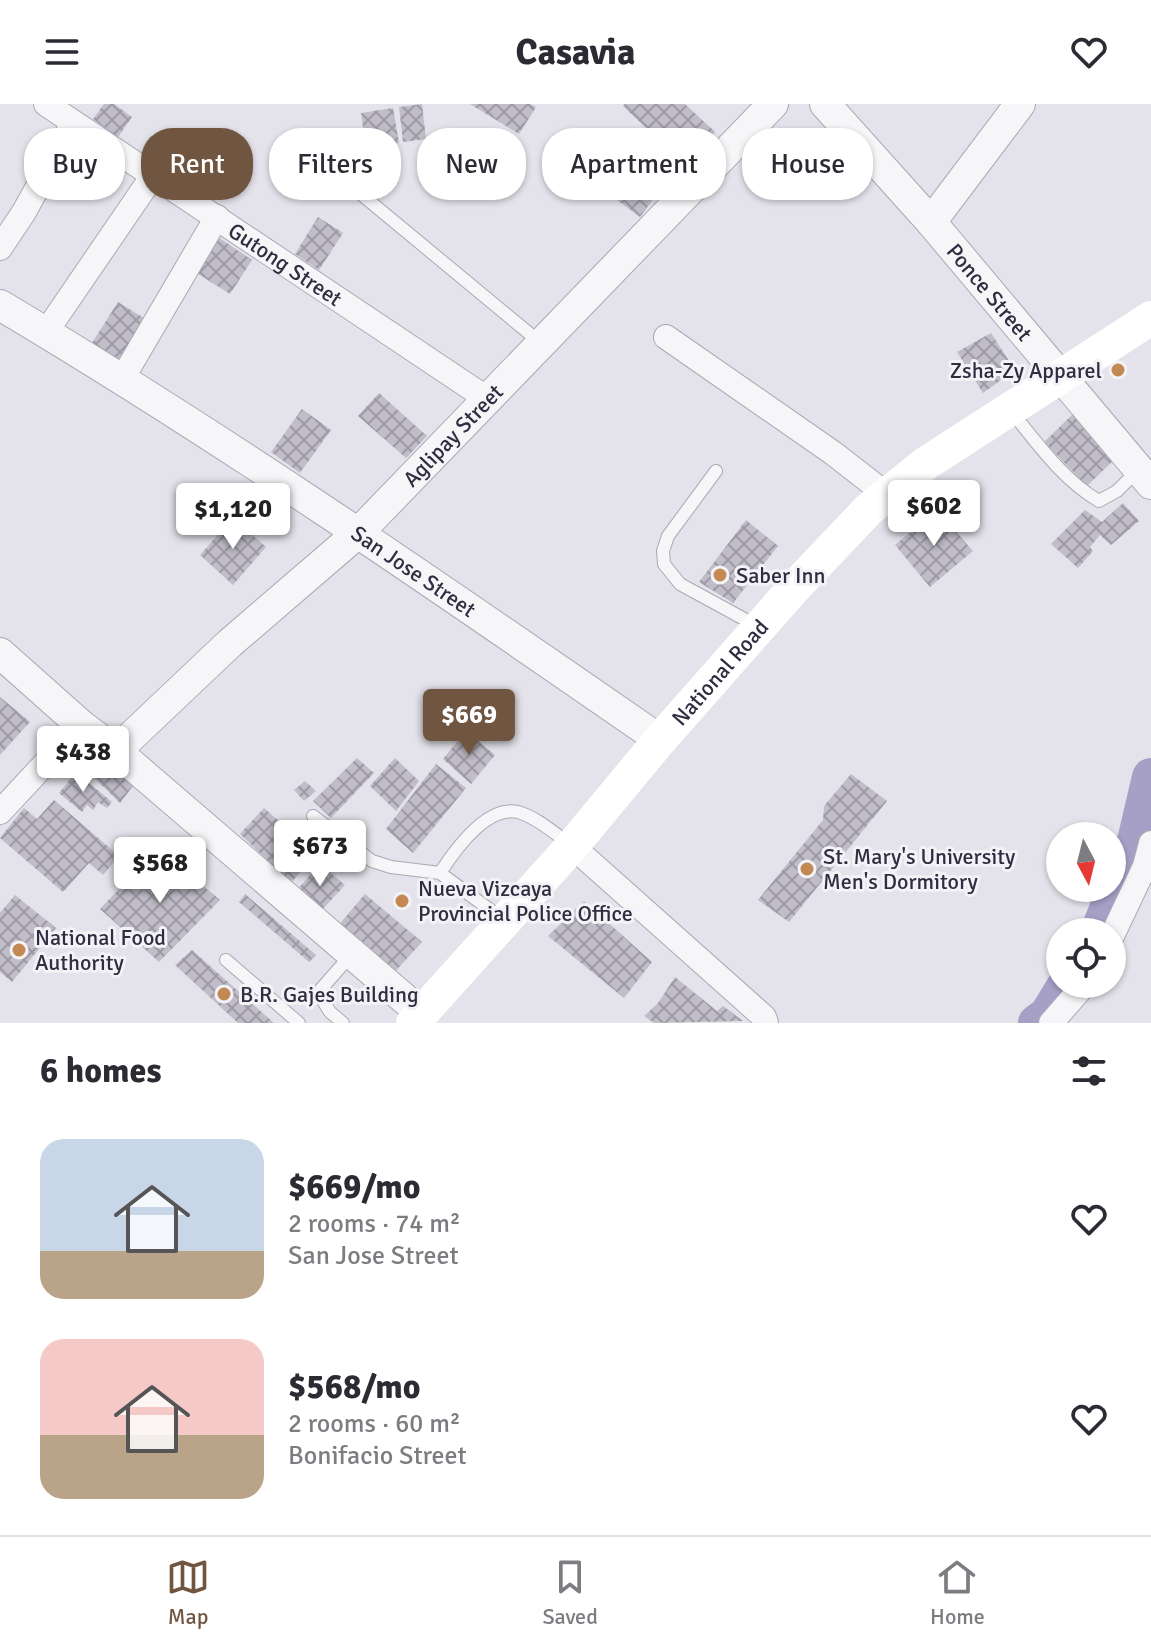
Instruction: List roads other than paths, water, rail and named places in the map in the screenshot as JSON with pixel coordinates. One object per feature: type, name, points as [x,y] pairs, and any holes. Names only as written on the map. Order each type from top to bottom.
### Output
[{"type":"main road","name":"National Road","points":[[417,1018],[572,846],[660,740],[760,628],[827,554],[887,495],[925,464],[1151,318]]},
{"type":"street","name":"Gutong Street","points":[[46,104],[141,166]]},
{"type":"street","name":"Aglipay Street","points":[[116,751],[230,643],[359,532],[773,104]]},
{"type":"street","name":"Ponce Street","points":[[825,104],[931,222],[1144,477]]},
{"type":"street","points":[[931,222],[1020,104]]},
{"type":"street","points":[[0,248],[73,123]]},
{"type":"street","points":[[46,332],[141,193]]},
{"type":"street","name":"Gutong Street","points":[[192,200],[486,398]]},
{"type":"street","points":[[122,379],[217,217]]},
{"type":"street","name":"San Jose Street","points":[[0,305],[122,379],[359,532],[660,740]]},
{"type":"street","points":[[666,337],[833,453],[887,495]]},
{"type":"street","points":[[0,653],[352,954],[417,1018]]},
{"type":"street","points":[[0,812],[81,725]]},
{"type":"street","points":[[1120,918],[1145,866],[1151,843]]},
{"type":"street","points":[[572,846],[764,1017],[766,1023]]},
{"type":"street","points":[[1051,1023],[1073,998]]},
{"type":"lane","points":[[368,200],[542,344]]},
{"type":"lane","points":[[1009,408],[1052,460],[1086,494],[1099,501],[1144,477]]},
{"type":"lane","points":[[716,471],[668,536],[663,551],[664,564],[680,584],[760,628]]},
{"type":"lane","points":[[440,873],[469,834],[503,813],[518,812],[572,846]]},
{"type":"lane","points":[[313,816],[372,861],[391,867],[440,873],[504,920]]},
{"type":"lane","points":[[343,1023],[330,1012],[320,996],[321,989],[352,954]]},
{"type":"lane","points":[[226,960],[299,1023]]},
{"type":"waterway","points":[[1105,918],[1136,841],[1151,777]]},
{"type":"waterway","points":[[1037,1023],[1048,1015],[1058,998]]},
{"type":"place","name":"Zsha-Zy Apparel","points":[[1118,370]]},
{"type":"place","name":"Saber Inn","points":[[720,575]]},
{"type":"place","name":"St. Mary's University Men's Dormitory","points":[[807,869]]},
{"type":"place","name":"Nueva Vizcaya Provincial Police Office","points":[[402,901]]},
{"type":"place","name":"National Food Authority","points":[[19,950]]},
{"type":"place","name":"B.R. Gajes Building","points":[[224,994]]}]
